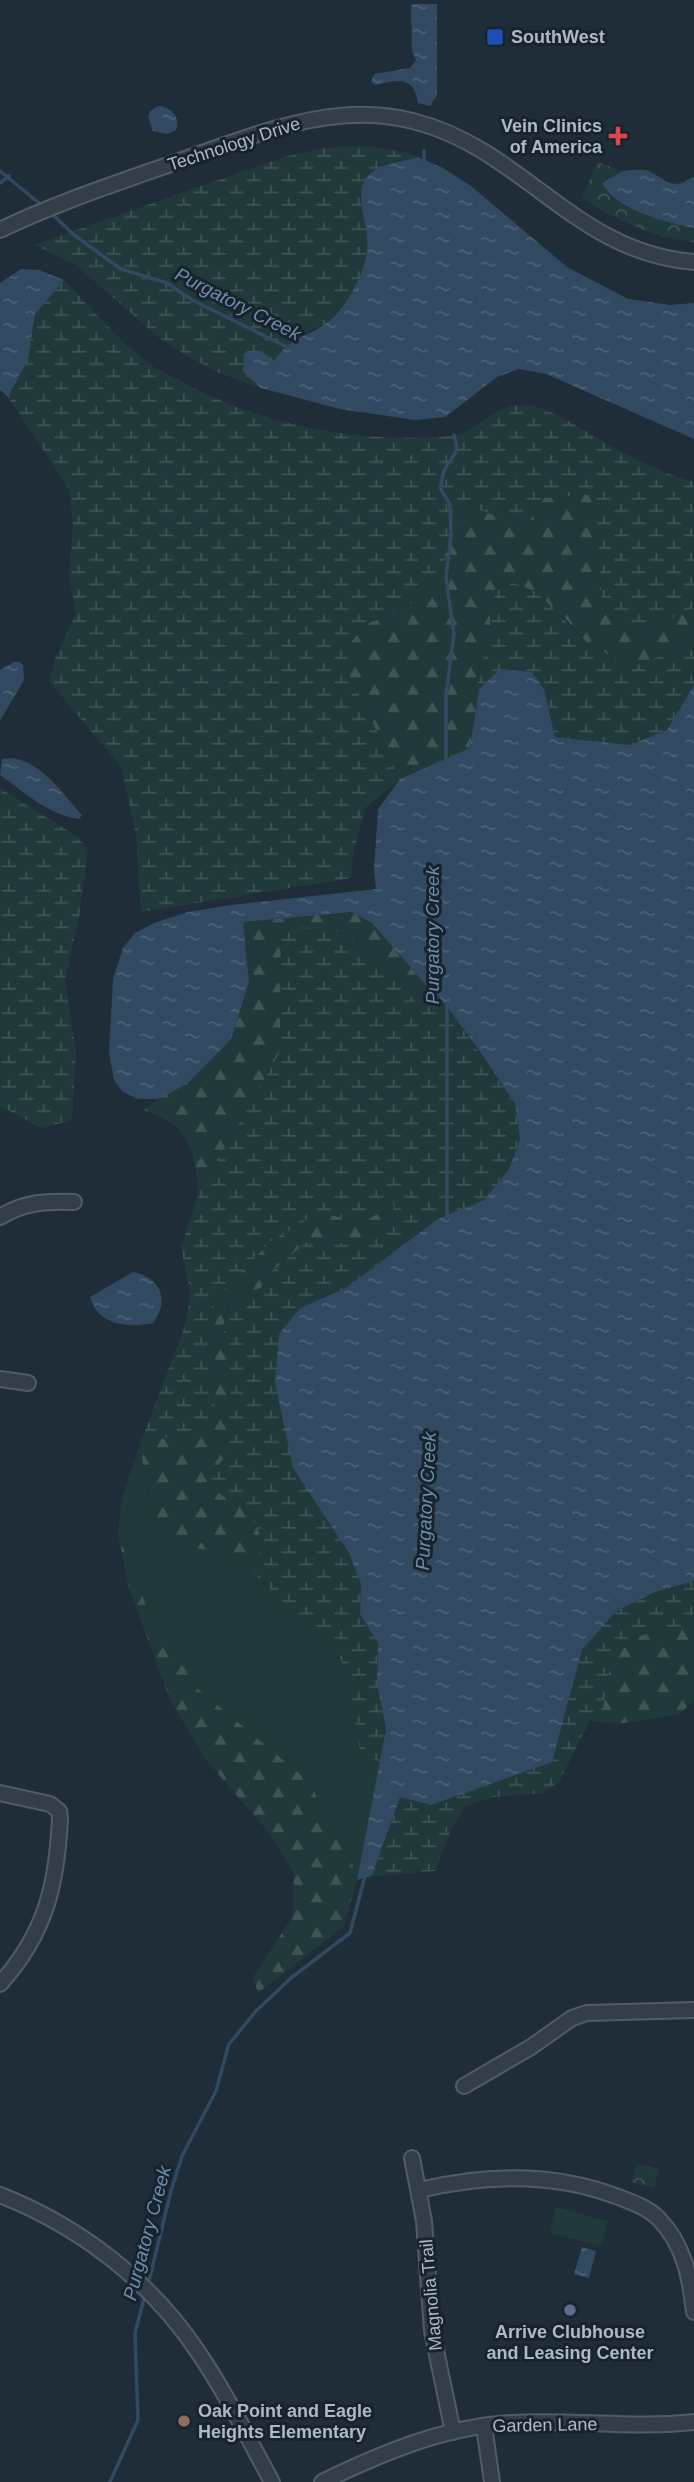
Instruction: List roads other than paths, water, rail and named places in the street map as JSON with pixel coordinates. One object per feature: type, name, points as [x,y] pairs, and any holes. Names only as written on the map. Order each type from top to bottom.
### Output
[{"type":"street","name":"Technology Drive","points":[[0,230],[55,206],[289,123],[333,115],[356,115],[425,125],[484,152],[598,232],[644,251],[694,262]]},
{"type":"street","points":[[0,1217],[20,1206],[39,1201],[74,1202]]},
{"type":"street","points":[[0,1379],[28,1383]]},
{"type":"street","points":[[0,1793],[50,1804],[59,1811],[60,1818],[55,1873],[43,1917],[26,1952],[0,1984]]},
{"type":"street","points":[[464,2086],[531,2047],[565,2022],[587,2013],[694,2010]]},
{"type":"street","name":"Magnolia Trail","points":[[412,2158],[424,2221],[432,2331],[453,2432]]},
{"type":"street","points":[[419,2190],[499,2177],[533,2178],[600,2189],[642,2206],[658,2218],[682,2252],[694,2312]]},
{"type":"street","points":[[0,2195],[74,2232],[121,2266],[164,2310],[197,2350],[215,2378],[272,2482]]},
{"type":"street","name":"Garden Lane","points":[[322,2482],[396,2448],[484,2426],[548,2422],[632,2425],[694,2421]]},
{"type":"street","points":[[484,2426],[492,2482]]},
{"type":"water","points":[[411,4],[437,4],[437,96],[431,106],[418,103],[413,88],[403,82],[376,85],[371,82],[374,74],[410,68],[416,60],[412,51]]},
{"type":"water","points":[[158,106],[167,108],[174,114],[177,121],[176,130],[167,134],[153,131],[148,117],[150,111]]},
{"type":"water","points":[[418,157],[443,168],[471,186],[567,267],[628,299],[670,305],[694,303],[694,439],[546,374],[519,369],[497,377],[445,417],[415,420],[340,409],[261,388],[243,372],[244,353],[261,351],[274,361],[287,346],[319,328],[340,310],[355,288],[365,260],[367,238],[361,203],[362,186],[372,172]]},
{"type":"water","points":[[641,170],[675,184],[694,177],[694,228],[670,223],[630,207],[608,192],[602,183],[623,171]]},
{"type":"water","points":[[21,269],[39,270],[64,280],[35,314],[28,360],[8,397],[0,390],[0,283]]},
{"type":"water","points":[[14,662],[23,665],[24,680],[0,721],[0,670]]},
{"type":"water","points":[[500,669],[532,672],[544,689],[555,737],[630,745],[667,730],[694,685],[694,1581],[655,1592],[615,1612],[582,1650],[552,1762],[431,1805],[400,1797],[372,1876],[357,1880],[386,1729],[377,1684],[378,1643],[360,1614],[361,1584],[349,1553],[293,1468],[275,1382],[279,1334],[300,1308],[346,1288],[438,1219],[484,1200],[509,1169],[520,1139],[515,1104],[443,1001],[372,923],[351,912],[243,922],[249,982],[231,1039],[187,1084],[158,1099],[138,1099],[123,1092],[114,1080],[109,1053],[113,979],[123,948],[135,933],[154,923],[188,912],[231,905],[376,889],[374,870],[378,809],[400,779],[470,748],[479,689]]},
{"type":"water","points":[[11,758],[32,765],[51,780],[82,815],[79,819],[47,808],[0,775],[2,759]]},
{"type":"water","points":[[133,1272],[150,1279],[160,1291],[161,1306],[153,1323],[116,1323],[100,1314],[90,1297]]},
{"type":"water","points":[[582,2247],[596,2251],[589,2278],[574,2274]]},
{"type":"waterway","points":[[424,151],[424,163]]},
{"type":"waterway","name":"Purgatory Creek","points":[[0,171],[44,207]]},
{"type":"waterway","points":[[0,183],[9,176]]},
{"type":"waterway","name":"Purgatory Creek","points":[[50,212],[74,235],[121,269],[167,283],[192,300],[287,347]]},
{"type":"waterway","name":"Purgatory Creek","points":[[446,761],[446,694],[454,634],[446,578],[451,535],[450,504],[440,488],[444,471],[455,454],[457,446],[454,435]]},
{"type":"waterway","name":"Purgatory Creek","points":[[447,1003],[447,1219]]},
{"type":"waterway","name":"Purgatory Creek","points":[[148,2285],[182,2156],[216,2091],[229,2044],[256,2011],[291,1978],[350,1933],[365,1876]]},
{"type":"waterway","name":"Purgatory Creek","points":[[110,2482],[138,2420],[135,2333],[145,2295]]},
{"type":"place","name":"SouthWest","points":[[495,37]]},
{"type":"place","name":"Vein Clinics of America","points":[[618,136]]},
{"type":"place","name":"Arrive Clubhouse and Leasing Center","points":[[570,2310]]},
{"type":"place","name":"Oak Point and Eagle Heights Elementary","points":[[184,2421]]}]
